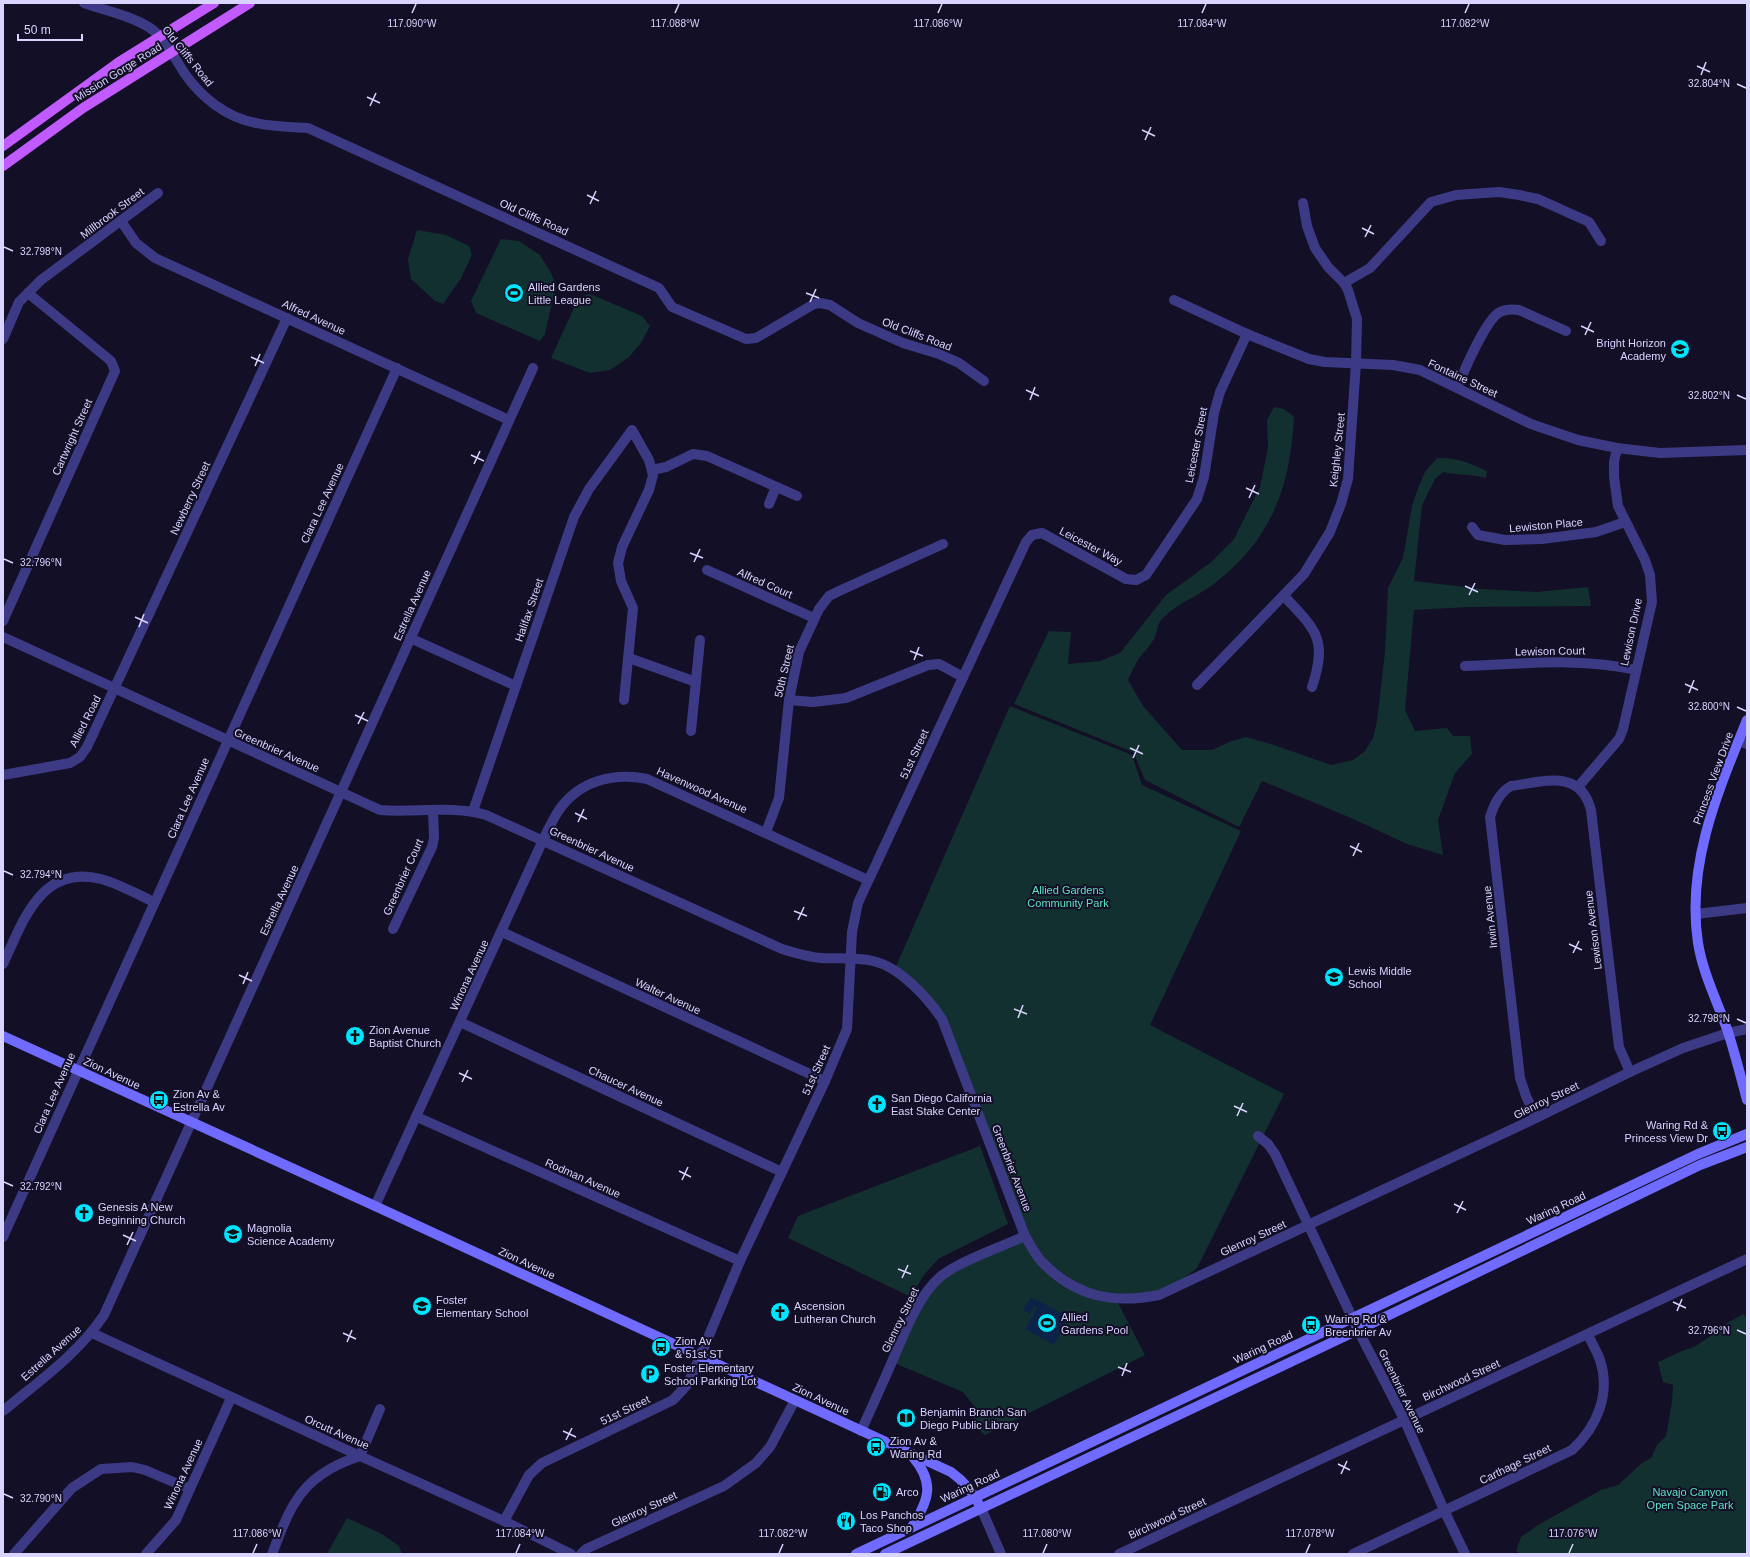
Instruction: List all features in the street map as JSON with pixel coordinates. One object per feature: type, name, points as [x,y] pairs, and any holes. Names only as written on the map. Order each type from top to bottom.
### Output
[{"type":"main road","name":"Mission Gorge Road","points":[[3,146],[119,62],[214,3]]},
{"type":"main road","name":"Mission Gorge Road","points":[[3,166],[83,108],[250,3]]},
{"type":"main road","name":"Princess View Drive","points":[[1747,720],[1743,742],[1709,819],[1700,857],[1695,892],[1698,943],[1706,972],[1728,1032],[1747,1100]]},
{"type":"main road","name":"Zion Avenue","points":[[3,1036],[951,1472],[962,1480],[976,1497],[981,1508]]},
{"type":"main road","name":"Waring Road","points":[[856,1554],[1698,1154],[1747,1134]]},
{"type":"main road","points":[[885,1554],[1358,1330],[1700,1165],[1747,1147]]},
{"type":"main road","points":[[910,1454],[922,1468],[928,1485],[928,1495],[924,1507],[912,1527]]},
{"type":"street","name":"Old Cliffs Road","points":[[84,3],[136,21],[150,28],[159,37],[190,81],[212,104],[228,113],[255,123],[308,128],[659,288],[672,307],[746,339],[756,338],[814,304],[820,303],[830,305],[858,323],[903,343],[939,354],[959,363],[984,381]]},
{"type":"street","points":[[1344,283],[1370,268],[1432,202],[1456,195],[1484,192],[1519,194],[1538,199],[1589,222],[1601,241]]},
{"type":"street","name":"Millbrook Street","points":[[3,339],[20,302],[41,280],[158,193]]},
{"type":"street","name":"Keighley Street","points":[[1197,685],[1284,596],[1313,560],[1330,532],[1341,504],[1348,479],[1356,363],[1357,319],[1348,290],[1344,283],[1328,267],[1315,248],[1307,226],[1303,203]]},
{"type":"street","name":"Alfred Avenue","points":[[121,221],[136,243],[155,258],[510,420]]},
{"type":"street","name":"Cartwright Street","points":[[3,621],[115,371],[111,361],[28,293]]},
{"type":"street","name":"Fontaine Street","points":[[1174,300],[1247,334],[1309,359],[1393,365],[1420,370],[1531,424],[1578,440],[1617,448],[1660,453],[1747,450]]},
{"type":"street","points":[[1457,388],[1484,331],[1500,312],[1511,309],[1519,310],[1566,332]]},
{"type":"street","name":"Newberry Street","points":[[115,689],[287,318]]},
{"type":"street","name":"Leicester Street","points":[[1146,576],[1197,499],[1204,476],[1214,413],[1220,392],[1247,334]]},
{"type":"street","name":"Clara Lee Avenue","points":[[3,1237],[397,368]]},
{"type":"street","name":"Estrella Avenue","points":[[3,1411],[78,1348],[92,1333],[104,1315],[190,1121],[342,793],[410,638],[533,368]]},
{"type":"street","name":"Halifax Street","points":[[473,811],[574,517],[589,489],[632,430],[649,460],[652,470]]},
{"type":"street","name":"Lewison Drive","points":[[1578,787],[1618,739],[1623,729],[1652,602],[1650,575],[1645,560],[1618,506],[1614,477],[1614,462],[1617,448]]},
{"type":"street","points":[[624,700],[629,658],[632,608],[621,581],[618,563],[622,547],[649,490],[653,475],[652,470],[666,467],[693,454],[707,456],[797,496]]},
{"type":"street","points":[[769,504],[776,487]]},
{"type":"street","name":"Lewiston Place","points":[[1472,526],[1478,535],[1505,540],[1542,539],[1596,532],[1625,522]]},
{"type":"street","name":"Leicester Way","points":[[1026,542],[1032,535],[1042,533],[1126,579],[1136,580],[1146,576]]},
{"type":"street","name":"51st Street","points":[[504,1521],[529,1475],[542,1463],[672,1400],[687,1385],[740,1261],[825,1081],[847,1029],[852,932],[858,903],[1026,542]]},
{"type":"street","name":"50th Street","points":[[766,832],[779,798],[789,700],[799,652],[814,618],[829,596],[943,544]]},
{"type":"street","name":"Alfred Court","points":[[707,570],[814,618]]},
{"type":"street","points":[[1284,596],[1309,622],[1318,639],[1319,661],[1312,687]]},
{"type":"street","name":"Greenbrier Avenue","points":[[3,637],[380,810],[398,812],[458,809],[486,814],[782,949],[820,958],[851,958],[873,961],[887,965],[904,977],[928,999],[942,1019],[1025,1236]]},
{"type":"street","points":[[410,638],[516,686]]},
{"type":"street","points":[[691,731],[700,640]]},
{"type":"street","points":[[629,658],[696,682]]},
{"type":"street","name":"Lewison Court","points":[[1465,666],[1590,662],[1636,670]]},
{"type":"street","points":[[789,700],[813,702],[846,698],[928,665],[939,664],[962,677]]},
{"type":"street","name":"Allied Road","points":[[3,775],[70,762],[80,757],[87,747],[115,689]]},
{"type":"street","name":"Havenwood Avenue","points":[[543,840],[560,809],[579,790],[601,779],[626,776],[647,779],[766,832],[868,880]]},
{"type":"street","name":"Irwin Avenue","points":[[1536,1118],[1520,1078],[1490,817],[1494,804],[1506,789],[1511,786],[1558,780],[1568,782],[1578,787]]},
{"type":"street","name":"Lewison Avenue","points":[[1578,787],[1588,799],[1591,810],[1619,1047],[1630,1072]]},
{"type":"street","name":"Greenbrier Court","points":[[393,929],[432,847],[434,838],[433,810]]},
{"type":"street","name":"Winona Avenue","points":[[375,1206],[543,840]]},
{"type":"street","points":[[3,964],[33,903],[45,891],[60,882],[84,877],[101,879],[154,902]]},
{"type":"street","points":[[1696,914],[1747,908]]},
{"type":"street","name":"Walter Avenue","points":[[502,932],[825,1081]]},
{"type":"street","name":"Chaucer Avenue","points":[[460,1022],[782,1172]]},
{"type":"street","name":"Glenroy Street","points":[[861,1431],[901,1341],[923,1296],[940,1276],[953,1268],[1025,1236],[1042,1262],[1068,1283],[1096,1296],[1137,1299],[1159,1295],[1683,1048],[1728,1032],[1747,1029]]},
{"type":"street","name":"Rodman Avenue","points":[[417,1117],[740,1261]]},
{"type":"street","name":"Greenbrier Avenue","points":[[1258,1136],[1268,1144],[1275,1154],[1358,1330],[1404,1419],[1465,1554]]},
{"type":"street","name":"Birchwood Street","points":[[1119,1554],[1747,1259]]},
{"type":"street","name":"Orcutt Avenue","points":[[92,1333],[231,1398],[504,1521],[571,1554]]},
{"type":"street","name":"Carthage Street","points":[[1353,1554],[1572,1450],[1579,1444],[1595,1422],[1601,1409],[1604,1387],[1600,1361],[1588,1335]]},
{"type":"street","name":"Winona Avenue","points":[[146,1554],[176,1520],[231,1398]]},
{"type":"street","name":"Glenroy Street","points":[[581,1554],[586,1549],[724,1486],[756,1463],[770,1447],[795,1400]]},
{"type":"street","points":[[272,1554],[295,1502],[302,1492],[329,1468],[360,1456],[380,1409]]},
{"type":"street","points":[[14,1554],[72,1488],[101,1469],[132,1467],[145,1470],[190,1489]]},
{"type":"street","name":"Zion Avenue","points":[[981,1508],[1001,1554]]},
{"type":"green space","points":[[417,230],[446,235],[469,246],[472,255],[461,278],[443,304],[435,301],[411,279],[408,259]]},
{"type":"green space","name":"Allied Gardens Little League","points":[[501,239],[519,241],[540,255],[551,273],[556,285],[545,334],[540,341],[476,313],[471,301]]},
{"type":"green space","points":[[590,294],[642,316],[650,326],[641,343],[629,357],[610,370],[590,373],[551,358],[579,297]]},
{"type":"green space","points":[[1274,407],[1284,409],[1294,417],[1292,442],[1282,489],[1264,530],[1235,566],[1209,588],[1180,604],[1162,619],[1159,623],[1154,639],[1139,658],[1128,680],[1143,706],[1182,750],[1212,750],[1229,742],[1246,737],[1331,765],[1353,760],[1365,751],[1373,738],[1377,721],[1385,652],[1388,588],[1403,558],[1412,506],[1425,472],[1437,458],[1450,458],[1463,461],[1487,471],[1486,478],[1443,472],[1435,479],[1422,505],[1414,581],[1482,589],[1536,592],[1588,587],[1591,606],[1468,607],[1414,610],[1405,710],[1415,731],[1447,728],[1453,736],[1470,736],[1472,754],[1455,773],[1438,820],[1443,855],[1407,844],[1351,818],[1262,781],[1239,827],[1145,780],[1133,752],[1014,704],[1049,631],[1071,632],[1068,664],[1100,661],[1120,653],[1166,595],[1210,563],[1234,539],[1260,487],[1268,448],[1267,420]]},
{"type":"green space","name":"Allied Gardens Community Park","points":[[1010,706],[1132,755],[1142,785],[1241,831],[1150,1025],[1284,1094],[1197,1268],[1167,1292],[1116,1299],[1145,1355],[985,1435],[971,1423],[978,1411],[963,1392],[894,1363],[924,1296],[942,1275],[1025,1236],[941,1019],[894,971]]},
{"type":"green space","points":[[980,1146],[1008,1224],[938,1259],[923,1276],[911,1297],[788,1238],[798,1216]]},
{"type":"green space","name":"Navajo Canyon Open Space Park","points":[[1744,1314],[1747,1320],[1747,1554],[1520,1554],[1516,1551],[1521,1537],[1538,1525],[1601,1490],[1618,1485],[1642,1463],[1651,1458],[1657,1445],[1666,1436],[1672,1401],[1673,1385],[1663,1382],[1658,1362],[1696,1346],[1709,1337],[1719,1327]]},
{"type":"green space","points":[[347,1518],[380,1533],[399,1546],[402,1554],[327,1554]]},
{"type":"water","name":"Allied Gardens Pool","points":[[1031,1297],[1069,1317],[1054,1345],[1025,1329],[1037,1308],[1034,1306],[1030,1314],[1023,1310]]},
{"type":"place","name":"Allied Gardens Little League","points":[[514,293]]},
{"type":"place","name":"Bright Horizon Academy","points":[[1680,349]]},
{"type":"place","name":"Lewis Middle School","points":[[1334,977]]},
{"type":"place","name":"Zion Avenue Baptist Church","points":[[355,1036]]},
{"type":"place","name":"Zion Av & Estrella Av","points":[[159,1100]]},
{"type":"place","name":"San Diego California East Stake Center","points":[[877,1104]]},
{"type":"place","name":"Waring Rd & Princess View Dr","points":[[1722,1131]]},
{"type":"place","name":"Genesis A New Beginning Church","points":[[84,1213]]},
{"type":"place","name":"Magnolia Science Academy","points":[[233,1234]]},
{"type":"place","name":"Foster Elementary School","points":[[422,1306]]},
{"type":"place","name":"Ascension Lutheran Church","points":[[780,1312]]},
{"type":"place","name":"Allied Gardens Pool","points":[[1047,1323]]},
{"type":"place","name":"Waring Rd & Breenbrier Av","points":[[1311,1325]]},
{"type":"place","name":"Zion Av & 51st ST","points":[[661,1347]]},
{"type":"place","name":"Foster Elementary School Parking Lot","points":[[650,1374]]},
{"type":"place","name":"Benjamin Branch San Diego Public Library","points":[[906,1418]]},
{"type":"place","name":"Zion Av & Waring Rd","points":[[876,1447]]},
{"type":"place","name":"Arco","points":[[882,1492]]},
{"type":"place","name":"Los Panchos Taco Shop","points":[[846,1521]]}]
